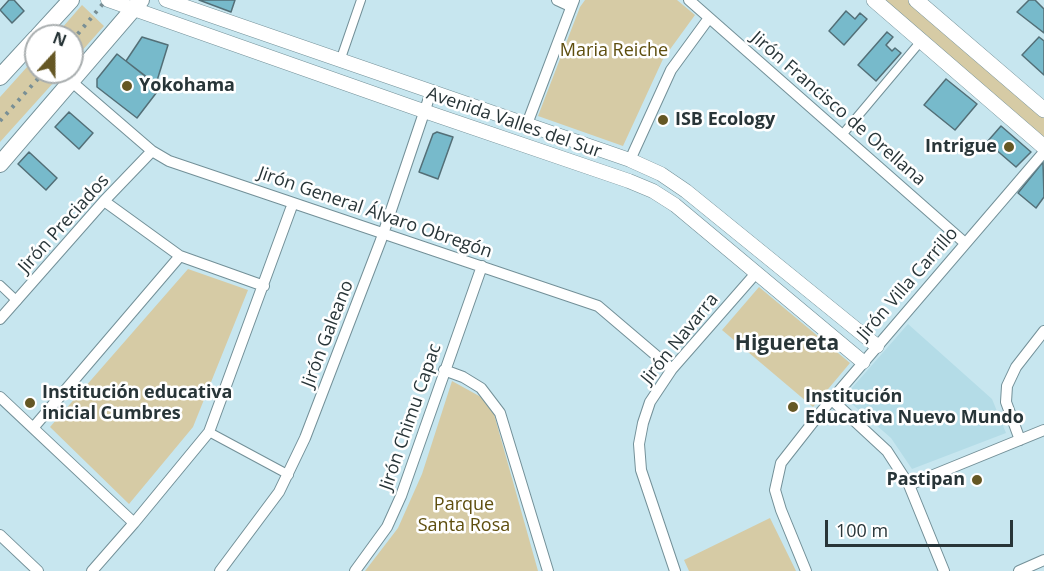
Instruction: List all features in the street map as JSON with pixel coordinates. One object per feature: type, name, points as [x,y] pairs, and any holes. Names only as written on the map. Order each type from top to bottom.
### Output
[{"type":"main road","points":[[874,0],[1044,150]]},
{"type":"main road","points":[[916,0],[1044,110]]},
{"type":"main road","points":[[48,24],[68,1]]},
{"type":"main road","points":[[84,68],[138,5]]},
{"type":"main road","points":[[0,77],[24,51]]},
{"type":"main road","points":[[0,164],[70,84]]},
{"type":"street","name":"Avenida Valles del Sur","points":[[108,0],[138,5],[425,112],[629,181],[652,191],[675,205],[863,362]]},
{"type":"street","name":"Avenida Valles del Sur","points":[[166,0],[340,62],[630,160],[661,174],[686,191],[877,346]]},
{"type":"street","points":[[340,62],[361,0]]},
{"type":"street","points":[[527,124],[572,3],[557,0]]},
{"type":"street","name":"Jirón Francisco de Orellana","points":[[689,0],[965,243]]},
{"type":"street","points":[[630,160],[671,70],[709,18]]},
{"type":"street","points":[[842,135],[921,41]]},
{"type":"street","name":"Jirón General Álvaro Obregón","points":[[74,84],[152,151],[169,161],[598,306],[672,369]]},
{"type":"street","name":"Jirón Galeano","points":[[220,571],[269,507],[289,475],[383,233],[431,92]]},
{"type":"street","name":"Jirón Villa Carrillo","points":[[806,571],[778,502],[776,482],[785,455],[1044,150]]},
{"type":"street","name":"Jirón Preciados","points":[[0,319],[104,201],[152,151]]},
{"type":"street","points":[[104,201],[180,255],[264,286]]},
{"type":"street","points":[[92,571],[134,524],[209,432],[293,203]]},
{"type":"street","points":[[33,428],[180,255]]},
{"type":"street","name":"Jirón Chimu Capac","points":[[355,571],[387,527],[401,496],[482,266]]},
{"type":"street","name":"Jirón Navarra","points":[[675,571],[641,470],[639,444],[643,423],[650,402],[672,369],[757,272]]},
{"type":"street","points":[[0,285],[17,301]]},
{"type":"street","points":[[1020,440],[1006,402],[1007,386],[1016,367],[1044,331]]},
{"type":"street","points":[[444,370],[463,377],[481,388],[500,413],[548,571]]},
{"type":"street","points":[[0,397],[134,524]]},
{"type":"street","points":[[832,400],[887,451],[909,485],[944,571]]},
{"type":"street","points":[[909,485],[1044,430]]},
{"type":"street","points":[[209,432],[289,475]]},
{"type":"street","points":[[0,535],[38,571]]},
{"type":"street","points":[[1019,571],[1044,560]]},
{"type":"shaded area","points":[[908,324],[992,399],[1006,433],[912,469],[891,438],[844,397]]},
{"type":"green space","name":"Maria Reiche","points":[[585,0],[677,0],[695,15],[663,59],[623,146],[538,116],[580,7]]},
{"type":"green space","points":[[879,0],[913,0],[1044,113],[1044,139]]},
{"type":"green space","points":[[82,5],[104,26],[84,48],[84,24],[65,24]]},
{"type":"green space","points":[[24,70],[24,84],[52,84],[0,142],[0,97]]},
{"type":"green space","points":[[188,269],[248,290],[193,427],[129,504],[50,427]]},
{"type":"green space","points":[[759,287],[850,363],[813,407],[722,330]]},
{"type":"green space","name":"Parque Santa Rosa","points":[[452,381],[481,397],[494,414],[538,571],[365,571],[398,528],[422,474]]},
{"type":"green space","points":[[770,518],[796,571],[689,571],[684,560]]},
{"type":"building","points":[[9,0],[14,0],[24,11],[12,23],[0,10]]},
{"type":"building","points":[[199,0],[235,0],[231,12]]},
{"type":"building","points":[[1029,0],[1035,0],[1044,9],[1044,33],[1017,12]]},
{"type":"building","points":[[846,11],[855,19],[860,13],[867,19],[844,45],[829,31]]},
{"type":"building","points":[[887,32],[893,37],[886,45],[892,51],[895,48],[901,53],[876,81],[858,65]]},
{"type":"building","points":[[142,37],[168,45],[156,84],[126,61]]},
{"type":"building","points":[[1039,37],[1044,41],[1044,75],[1022,55]]},
{"type":"building","name":"Yokohama","points":[[117,54],[160,88],[137,118],[97,87],[97,79]]},
{"type":"building","points":[[946,79],[977,104],[955,130],[924,105]]},
{"type":"building","points":[[69,112],[93,133],[79,149],[55,127]]},
{"type":"building","name":"Intrigue","points":[[1001,126],[1031,152],[1016,167],[987,142]]},
{"type":"building","points":[[437,132],[453,137],[438,179],[419,172],[433,134]]},
{"type":"building","points":[[29,152],[57,178],[46,190],[18,164]]},
{"type":"building","points":[[1043,162],[1044,197],[1036,208],[1018,193]]},
{"type":"railway","points":[[84,27],[106,0]]},
{"type":"railway","points":[[0,121],[33,84]]},
{"type":"place","name":"Yokohama","points":[[127,86]]},
{"type":"place","name":"ISB Ecology","points":[[663,120]]},
{"type":"place","name":"Intrigue","points":[[1009,147]]},
{"type":"place","name":"Institución educativa inicial Cumbres","points":[[30,403]]},
{"type":"place","name":"Institución Educativa Nuevo Mundo","points":[[793,407]]},
{"type":"place","name":"Pastipan","points":[[977,480]]},
{"type":"district","name":"Higuereta","points":[[787,344]]}]
